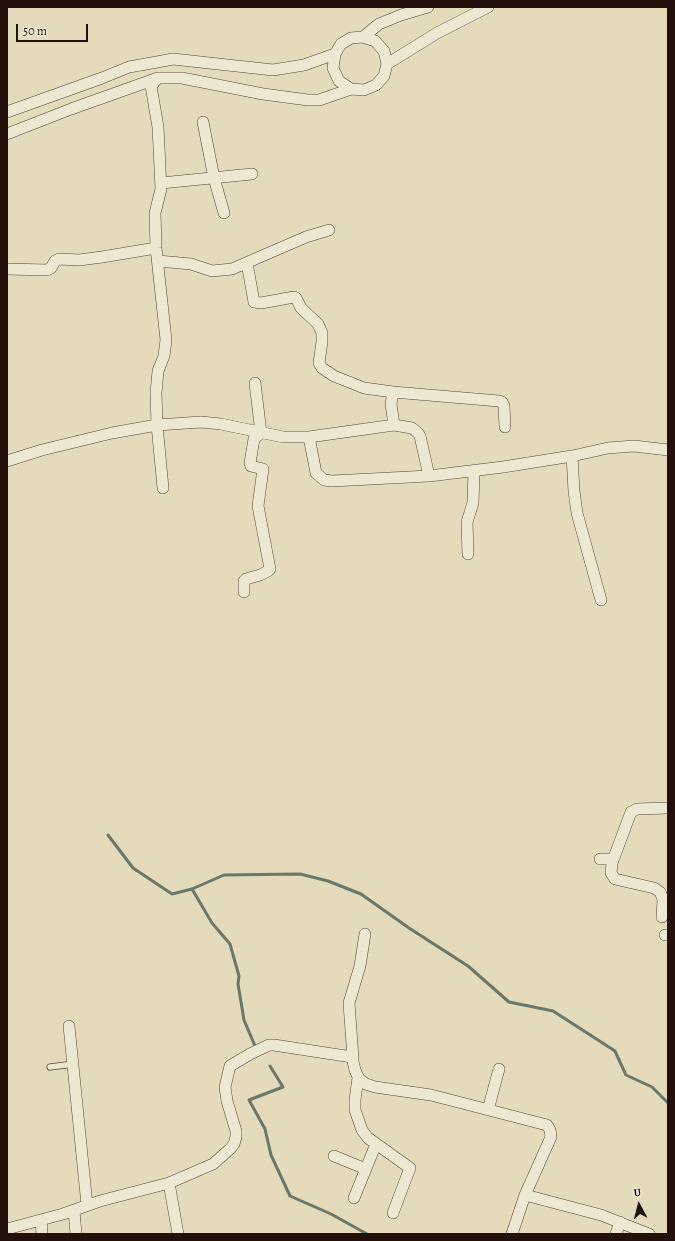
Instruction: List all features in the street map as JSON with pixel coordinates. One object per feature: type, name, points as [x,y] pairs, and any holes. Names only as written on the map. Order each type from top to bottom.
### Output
[{"type":"street","points":[[363,37],[379,24],[401,14],[428,7]]},
{"type":"street","points":[[387,64],[437,33],[488,7]]},
{"type":"street","points":[[7,134],[158,78],[182,78],[263,94],[308,100],[319,100],[351,89],[364,90],[376,85],[384,76],[387,64],[384,51],[375,41],[363,37],[351,38],[341,44],[335,54],[333,68],[340,81],[351,89]]},
{"type":"street","points":[[7,112],[129,67],[156,62],[173,59],[273,70],[304,65],[335,54]]},
{"type":"street","points":[[158,78],[151,86],[158,126],[161,183],[160,195],[154,213],[166,348],[158,371],[157,379],[157,425],[163,488]]},
{"type":"street","points":[[203,122],[214,178],[224,213]]},
{"type":"street","points":[[161,183],[252,174]]},
{"type":"street","points":[[158,261],[191,264],[212,271],[232,269],[306,237],[328,230]]},
{"type":"street","points":[[7,269],[47,270],[51,268],[55,261],[59,259],[79,260],[156,248]]},
{"type":"street","points":[[247,263],[254,302],[261,303],[294,297],[296,298],[301,308],[320,328],[322,342],[318,360],[322,368],[334,376],[364,388],[502,402],[504,406],[506,427]]},
{"type":"street","points":[[254,384],[261,433]]},
{"type":"street","points":[[393,392],[391,404],[394,425]]},
{"type":"street","points":[[7,461],[72,442],[157,425],[201,422],[221,424],[283,437],[309,437],[394,425],[412,428],[418,433],[429,476]]},
{"type":"street","points":[[244,592],[244,581],[246,579],[260,575],[270,569],[258,506],[263,469],[251,466],[250,463],[254,439],[261,433]]},
{"type":"street","points":[[309,437],[316,473],[321,478],[326,480],[429,476],[474,471],[522,465],[608,448],[634,446],[668,450]]},
{"type":"street","points":[[572,456],[577,513],[601,600]]},
{"type":"street","points":[[468,554],[467,522],[473,503],[474,471]]},
{"type":"street","points":[[662,917],[662,899],[660,892],[654,888],[615,879],[611,873],[613,859],[631,812],[637,809],[668,808]]},
{"type":"street","points":[[600,859],[613,859]]},
{"type":"street","points":[[364,934],[360,966],[348,1003],[353,1058],[358,1078],[355,1100],[358,1120],[362,1130],[376,1144],[410,1168],[393,1212]]},
{"type":"street","points":[[69,1026],[87,1205]]},
{"type":"street","points":[[7,1229],[74,1211],[87,1205],[169,1183],[213,1164],[225,1155],[234,1144],[236,1131],[227,1101],[225,1087],[228,1069],[233,1062],[269,1045],[297,1048],[353,1058]]},
{"type":"street","points":[[488,1110],[499,1069]]},
{"type":"street","points":[[358,1078],[366,1084],[375,1087],[431,1095],[547,1125],[550,1130],[550,1137],[525,1195],[512,1234]]},
{"type":"street","points":[[354,1198],[376,1144]]},
{"type":"street","points":[[334,1156],[366,1168]]},
{"type":"street","points":[[169,1183],[178,1234]]},
{"type":"street","points":[[525,1195],[601,1215],[649,1234]]},
{"type":"street","points":[[74,1211],[76,1234]]},
{"type":"street","points":[[41,1220],[42,1234]]},
{"type":"street","points":[[616,1234],[620,1222]]},
{"type":"lane","points":[[50,1067],[74,1064]]},
{"type":"waterway","points":[[108,835],[133,868],[172,894],[192,889],[224,875],[300,874],[328,881],[361,894],[409,928],[468,966],[509,1002],[553,1011],[615,1051],[626,1075],[652,1087],[668,1103]]},
{"type":"waterway","points":[[192,889],[212,923],[230,944],[239,976],[238,984],[244,1020],[255,1046]]},
{"type":"waterway","points":[[270,1066],[283,1087],[249,1100],[265,1129],[271,1155],[290,1196],[331,1214],[367,1234]]}]
